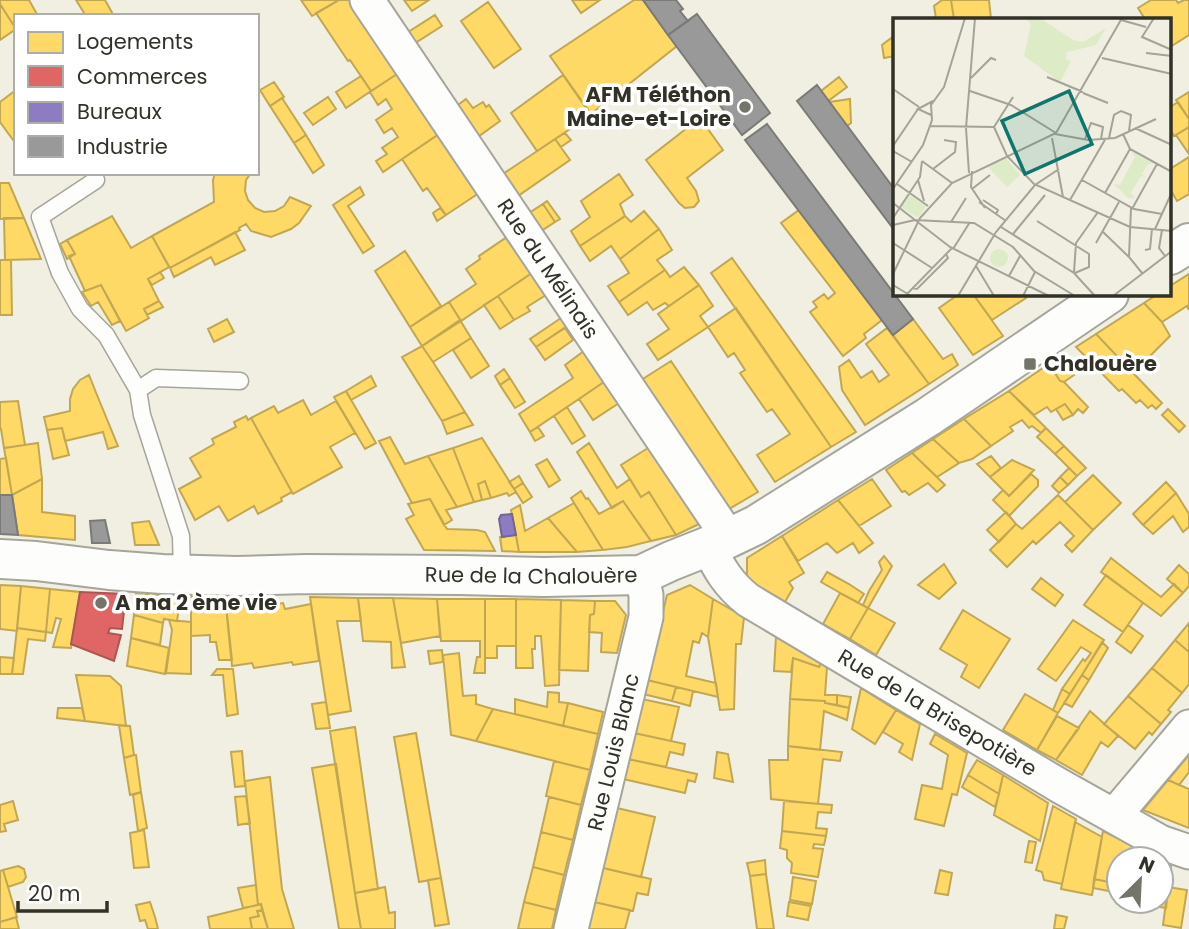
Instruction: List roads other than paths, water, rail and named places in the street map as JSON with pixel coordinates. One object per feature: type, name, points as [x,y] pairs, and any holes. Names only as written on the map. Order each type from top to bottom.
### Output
[{"type":"street","name":"Rue du Mélinais","points":[[367,0],[719,542]]},
{"type":"street","points":[[1172,254],[1189,243]]},
{"type":"street","name":"Rue de la Chalouère","points":[[0,559],[182,575],[399,574],[544,578],[641,575],[719,542],[777,512],[928,417],[1092,299]]},
{"type":"street","name":"Rue de la Brisepotière","points":[[719,542],[723,574],[735,590],[748,600],[976,737],[1114,816],[1160,842],[1189,852]]},
{"type":"street","name":"Rue Louis Blanc","points":[[571,929],[646,617],[646,595],[641,575]]},
{"type":"street","points":[[1114,816],[1189,727]]},
{"type":"lane","points":[[96,180],[40,217],[60,273],[80,309],[106,335],[138,390],[142,415],[181,536],[182,575]]},
{"type":"lane","points":[[138,390],[156,378],[240,381]]},
{"type":"place","name":"AFM Téléthon Maine-et-Loire","points":[[745,107]]},
{"type":"place","name":"Chalouère","points":[[1030,364]]},
{"type":"place","name":"A ma 2 ème vie","points":[[101,603]]}]
